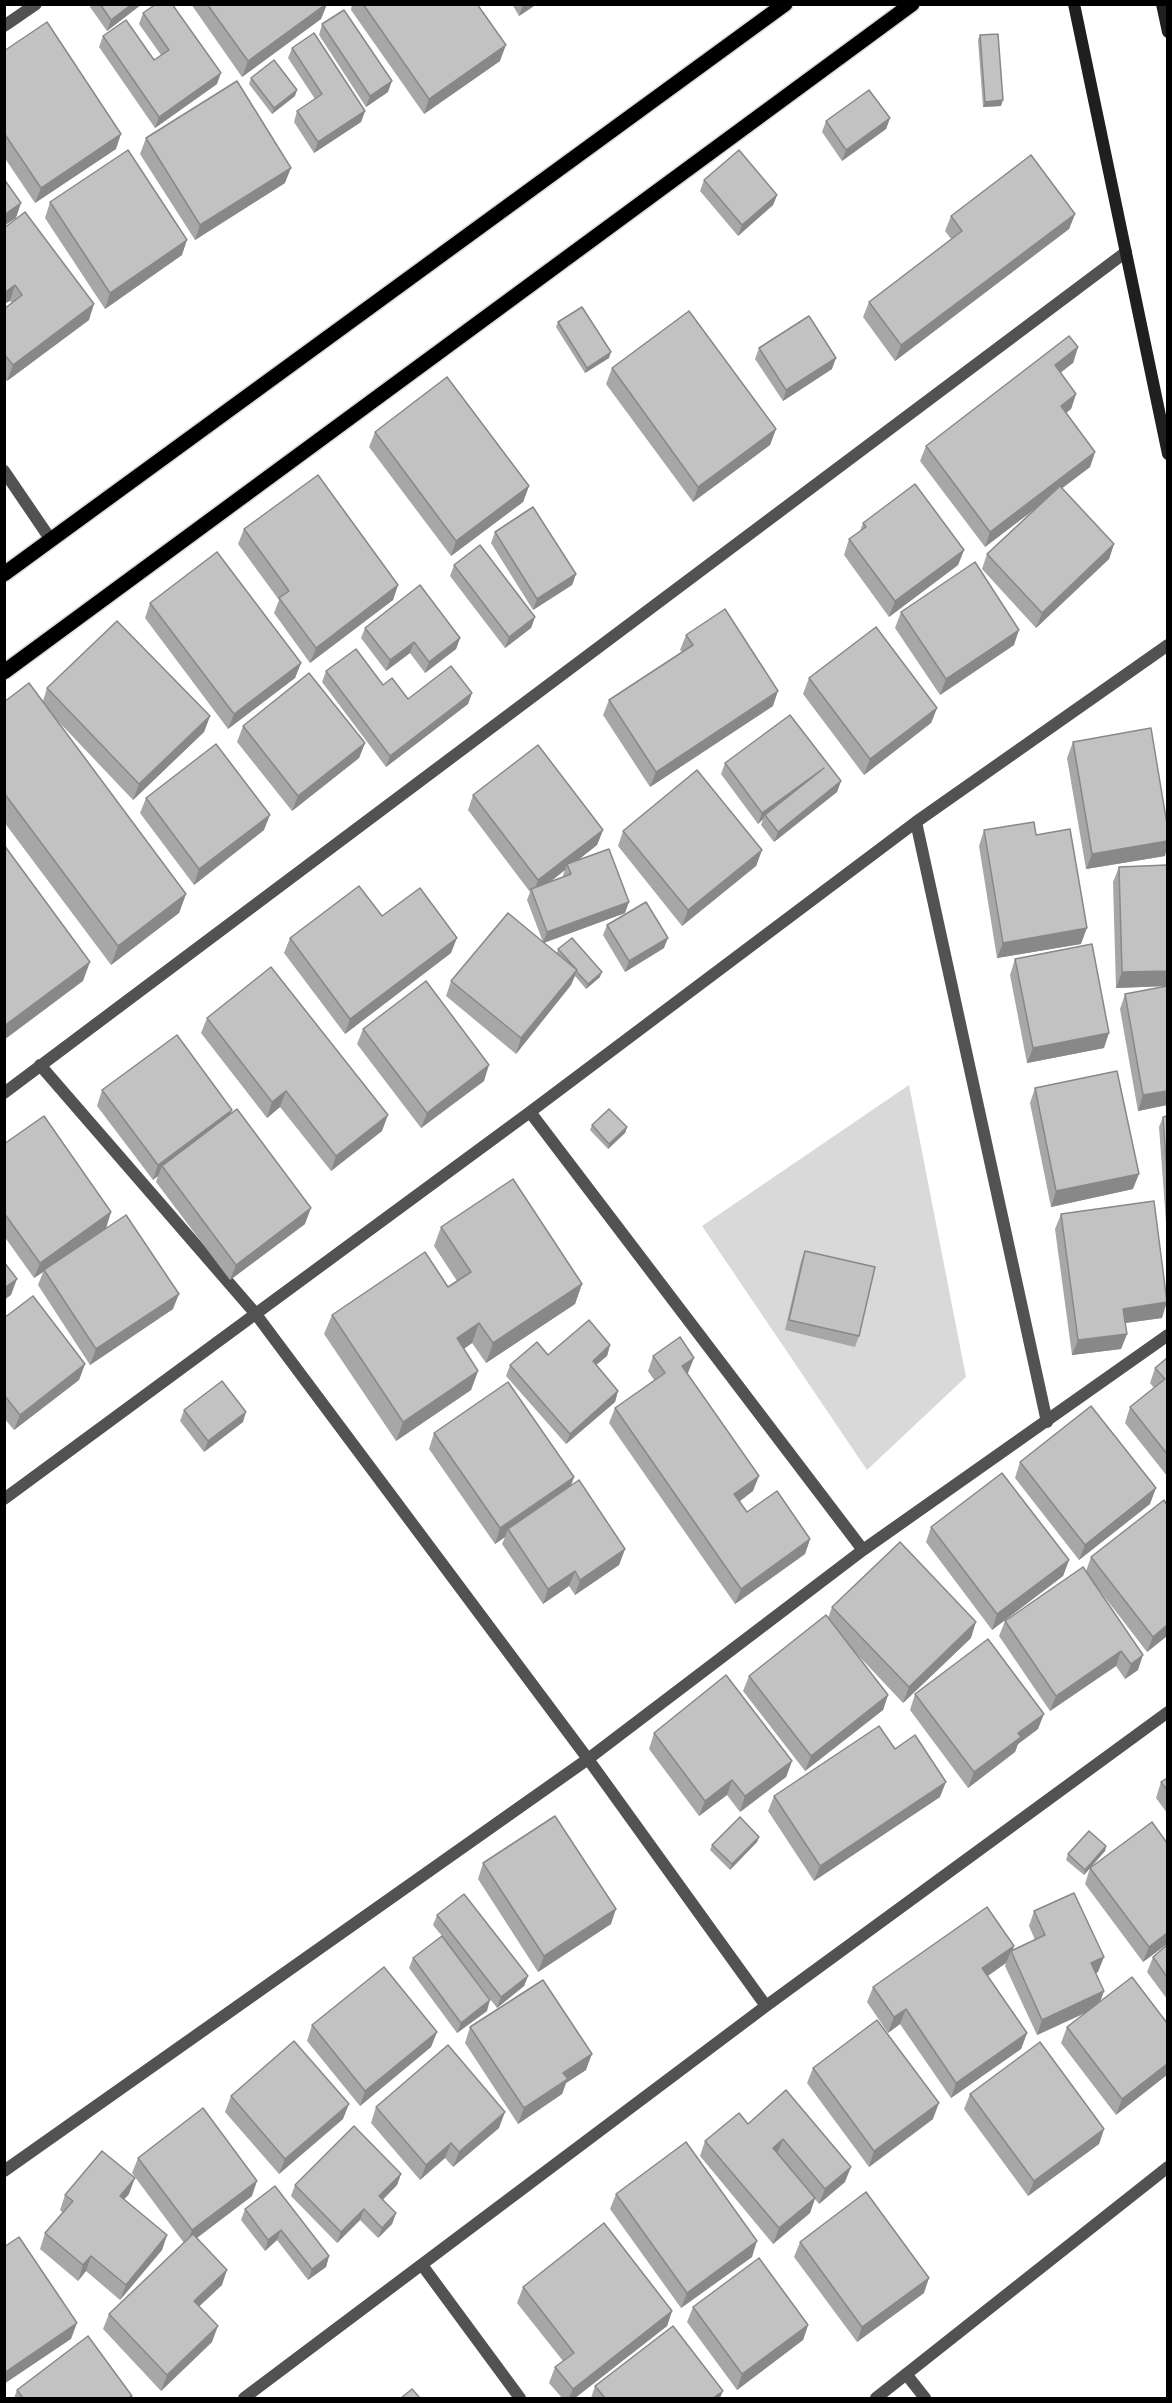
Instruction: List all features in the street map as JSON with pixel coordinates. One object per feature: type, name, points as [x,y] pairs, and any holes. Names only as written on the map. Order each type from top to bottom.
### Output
[{"type":"main road","points":[[4,574],[785,4]]},
{"type":"main road","points":[[4,672],[912,4]]},
{"type":"street","points":[[4,26],[36,4]]},
{"type":"street","points":[[1074,4],[1167,454]]},
{"type":"street","points":[[1162,4],[1167,32]]},
{"type":"street","points":[[4,1093],[1126,252]]},
{"type":"street","points":[[4,471],[51,540]]},
{"type":"street","points":[[4,1499],[530,1112],[916,822],[1167,645]]},
{"type":"street","points":[[916,822],[1047,1422]]},
{"type":"street","points":[[40,1065],[255,1313],[588,1759],[766,2006]]},
{"type":"street","points":[[530,1112],[863,1550]]},
{"type":"street","points":[[4,2171],[588,1759],[863,1550],[1167,1335]]},
{"type":"street","points":[[244,2398],[766,2006],[1167,1712]]},
{"type":"street","points":[[876,2398],[1167,2167]]},
{"type":"street","points":[[422,2265],[520,2398]]},
{"type":"street","points":[[906,2374],[926,2398]]},
{"type":"shaded area","points":[[909,1085],[966,1377],[867,1470],[702,1226]]},
{"type":"building","points":[[100,4],[132,4],[111,20]]},
{"type":"building","points":[[156,4],[172,4],[221,73],[159,117],[103,36],[126,20],[154,60],[169,50],[143,13]]},
{"type":"building","points":[[207,4],[326,4],[248,61]]},
{"type":"building","points":[[363,4],[477,4],[506,45],[429,99]]},
{"type":"building","points":[[344,10],[392,81],[370,96],[322,24]]},
{"type":"building","points":[[47,22],[121,134],[41,188],[4,133],[4,51]]},
{"type":"building","points":[[314,33],[365,111],[318,142],[297,111],[322,94],[292,48]]},
{"type":"building","points":[[998,34],[1003,100],[985,102],[980,35]]},
{"type":"building","points":[[274,60],[297,90],[274,108],[251,78]]},
{"type":"building","points":[[237,81],[291,168],[200,225],[146,138]]},
{"type":"building","points":[[869,90],[890,118],[846,150],[826,121]]},
{"type":"building","points":[[128,150],[187,240],[110,293],[50,202]]},
{"type":"building","points":[[739,150],[777,195],[742,225],[704,180]]},
{"type":"building","points":[[1031,155],[1075,214],[901,345],[869,302],[962,231],[951,216]]},
{"type":"building","points":[[4,179],[21,203],[4,215]]},
{"type":"building","points":[[25,212],[94,304],[13,365],[4,354],[4,309],[22,295],[15,285],[4,293],[4,228]]},
{"type":"building","points":[[582,307],[611,352],[587,368],[558,322]]},
{"type":"building","points":[[689,311],[776,429],[698,487],[612,368]]},
{"type":"building","points":[[809,316],[836,358],[786,390],[759,348]]},
{"type":"building","points":[[1069,336],[1078,347],[1055,365],[1076,394],[1061,406],[1095,452],[990,532],[926,446]]},
{"type":"building","points":[[447,377],[529,486],[456,541],[375,432]]},
{"type":"building","points":[[318,475],[398,585],[316,648],[279,598],[289,591],[244,529]]},
{"type":"building","points":[[915,484],[964,550],[895,601],[849,539],[866,527],[863,523]]},
{"type":"building","points":[[1060,486],[1114,544],[1042,613],[987,554]]},
{"type":"building","points":[[533,507],[576,574],[537,599],[495,532]]},
{"type":"building","points":[[480,545],[535,617],[509,637],[454,565]]},
{"type":"building","points":[[217,552],[301,663],[234,714],[150,603]]},
{"type":"building","points":[[975,562],[1019,630],[946,679],[901,612]]},
{"type":"building","points":[[420,585],[460,638],[429,662],[414,642],[390,660],[365,628]]},
{"type":"building","points":[[725,609],[778,691],[656,772],[609,700],[693,645],[686,635]]},
{"type":"building","points":[[117,621],[210,716],[139,784],[47,688]]},
{"type":"building","points":[[876,627],[937,708],[870,759],[809,678]]},
{"type":"building","points":[[356,649],[383,685],[392,678],[408,699],[451,666],[472,693],[390,756],[326,671]]},
{"type":"building","points":[[309,673],[365,743],[298,796],[243,726]]},
{"type":"building","points":[[29,683],[186,894],[118,946],[4,793],[4,702]]},
{"type":"building","points":[[790,715],[841,781],[778,832],[765,815],[824,768],[762,813],[725,763]]},
{"type":"building","points":[[1151,728],[1167,824],[1167,841],[1092,854],[1073,742]]},
{"type":"building","points":[[216,744],[270,815],[199,869],[146,798]]},
{"type":"building","points":[[538,745],[603,830],[538,880],[473,795]]},
{"type":"building","points":[[697,770],[762,850],[688,910],[623,831]]},
{"type":"building","points":[[1034,822],[1036,835],[1070,829],[1087,928],[1003,943],[984,830]]},
{"type":"building","points":[[4,845],[90,962],[4,1026]]},
{"type":"building","points":[[609,849],[629,902],[547,932],[531,889],[571,874],[567,864]]},
{"type":"building","points":[[1167,865],[1167,971],[1122,972],[1119,867]]},
{"type":"building","points":[[359,886],[382,916],[420,888],[457,938],[350,1019],[290,938]]},
{"type":"building","points":[[646,902],[668,938],[629,961],[607,925]]},
{"type":"building","points":[[508,913],[577,970],[521,1038],[451,981]]},
{"type":"building","points":[[572,938],[602,972],[588,984],[558,949]]},
{"type":"building","points":[[1092,944],[1109,1033],[1033,1048],[1015,959]]},
{"type":"building","points":[[271,967],[388,1115],[336,1156],[286,1091],[272,1102],[207,1018]]},
{"type":"building","points":[[426,981],[489,1065],[427,1113],[363,1029]]},
{"type":"building","points":[[1167,986],[1167,1091],[1143,1095],[1125,994]]},
{"type":"building","points":[[177,1035],[232,1110],[158,1165],[102,1090]]},
{"type":"building","points":[[1117,1071],[1139,1174],[1056,1191],[1035,1088]]},
{"type":"building","points":[[237,1109],[311,1208],[236,1265],[162,1166]]},
{"type":"building","points":[[609,1109],[627,1127],[609,1144],[592,1125]]},
{"type":"building","points":[[44,1116],[111,1212],[40,1263],[4,1213],[4,1144]]},
{"type":"building","points":[[1167,1116],[1167,1174],[1163,1117]]},
{"type":"building","points":[[513,1179],[582,1284],[493,1343],[479,1323],[457,1338],[478,1371],[403,1422],[332,1315],[425,1252],[448,1287],[471,1272],[441,1227]]},
{"type":"building","points":[[1154,1201],[1167,1302],[1123,1309],[1127,1334],[1078,1340],[1061,1214]]},
{"type":"building","points":[[126,1215],[179,1294],[96,1349],[44,1270]]},
{"type":"building","points":[[805,1251],[875,1267],[859,1336],[789,1320]]},
{"type":"building","points":[[4,1262],[17,1279],[4,1288]]},
{"type":"building","points":[[33,1296],[85,1364],[20,1415],[4,1395],[4,1318]]},
{"type":"building","points":[[589,1320],[610,1345],[593,1361],[618,1391],[570,1434],[510,1365],[537,1342],[548,1355]]},
{"type":"building","points":[[680,1337],[694,1358],[682,1366],[759,1476],[734,1494],[747,1512],[777,1491],[810,1539],[741,1589],[615,1408],[665,1373],[653,1356]]},
{"type":"building","points":[[1167,1358],[1167,1454],[1130,1407],[1165,1379],[1155,1368]]},
{"type":"building","points":[[222,1381],[246,1412],[208,1441],[184,1410]]},
{"type":"building","points":[[508,1382],[574,1477],[500,1528],[434,1433]]},
{"type":"building","points":[[1091,1406],[1156,1488],[1085,1545],[1020,1462]]},
{"type":"building","points":[[1002,1473],[1069,1560],[997,1614],[931,1527]]},
{"type":"building","points":[[579,1480],[625,1549],[580,1580],[575,1571],[548,1589],[508,1529]]},
{"type":"building","points":[[1164,1500],[1167,1505],[1167,1625],[1153,1637],[1091,1557]]},
{"type":"building","points":[[900,1542],[976,1622],[909,1687],[832,1607]]},
{"type":"building","points":[[1083,1567],[1143,1655],[1131,1664],[1121,1651],[1056,1696],[1005,1621]]},
{"type":"building","points":[[826,1615],[888,1695],[811,1756],[749,1676]]},
{"type":"building","points":[[988,1639],[1044,1714],[1018,1733],[1021,1737],[974,1772],[915,1694]]},
{"type":"building","points":[[726,1675],[792,1761],[745,1796],[732,1780],[705,1801],[654,1733]]},
{"type":"building","points":[[879,1726],[895,1749],[915,1735],[946,1782],[820,1866],[774,1796]]},
{"type":"building","points":[[1167,1778],[1167,1790],[1161,1782]]},
{"type":"building","points":[[555,1816],[616,1909],[544,1956],[483,1863]]},
{"type":"building","points":[[740,1817],[759,1837],[732,1864],[712,1845]]},
{"type":"building","points":[[1152,1822],[1167,1843],[1167,1933],[1149,1947],[1090,1868]]},
{"type":"building","points":[[1089,1831],[1106,1846],[1085,1870],[1068,1854]]},
{"type":"building","points":[[1074,1893],[1104,1957],[1091,1963],[1104,1991],[1042,2020],[1011,1951],[1045,1935],[1034,1911]]},
{"type":"building","points":[[464,1894],[528,1976],[501,1997],[437,1915]]},
{"type":"building","points":[[987,1907],[1014,1946],[982,1968],[1027,2033],[956,2083],[906,2009],[894,2017],[873,1987]]},
{"type":"building","points":[[442,1936],[490,2000],[461,2023],[413,1958]]},
{"type":"building","points":[[1167,1945],[1167,1977],[1153,1957]]},
{"type":"building","points":[[384,1967],[437,2032],[365,2091],[312,2025]]},
{"type":"building","points":[[1132,1977],[1167,2023],[1167,2064],[1122,2099],[1067,2027]]},
{"type":"building","points":[[543,1980],[592,2054],[563,2073],[568,2079],[524,2108],[470,2027]]},
{"type":"building","points":[[877,2020],[939,2103],[874,2151],[813,2068]]},
{"type":"building","points":[[294,2041],[349,2104],[285,2159],[231,2096]]},
{"type":"building","points":[[1040,2042],[1104,2129],[1034,2181],[970,2094]]},
{"type":"building","points":[[448,2045],[505,2112],[459,2152],[451,2143],[426,2165],[376,2107]]},
{"type":"building","points":[[786,2090],[851,2167],[825,2189],[783,2139],[773,2148],[815,2198],[779,2228],[705,2141],[739,2113],[748,2124]]},
{"type":"building","points":[[203,2108],[257,2181],[192,2230],[138,2158]]},
{"type":"building","points":[[354,2126],[401,2174],[379,2196],[396,2213],[382,2228],[364,2209],[341,2232],[295,2185]]},
{"type":"building","points":[[686,2142],[757,2241],[687,2293],[616,2194]]},
{"type":"building","points":[[102,2151],[135,2178],[120,2196],[167,2235],[126,2285],[91,2256],[83,2265],[45,2233],[73,2201],[65,2195]]},
{"type":"building","points":[[275,2186],[329,2256],[312,2269],[281,2230],[268,2240],[245,2209]]},
{"type":"building","points":[[866,2192],[929,2278],[862,2327],[800,2242]]},
{"type":"building","points":[[604,2223],[672,2311],[573,2389],[555,2367],[574,2353],[523,2287]]},
{"type":"building","points":[[193,2234],[227,2270],[194,2301],[218,2326],[167,2375],[109,2314]]},
{"type":"building","points":[[19,2237],[77,2323],[4,2373],[4,2247]]},
{"type":"building","points":[[759,2258],[808,2325],[742,2374],[693,2307]]},
{"type":"building","points":[[673,2326],[723,2391],[713,2398],[605,2398],[595,2386]]},
{"type":"building","points":[[88,2336],[132,2396],[128,2398],[23,2398],[17,2390]]},
{"type":"building","points":[[412,2389],[420,2398],[401,2398]]}]
